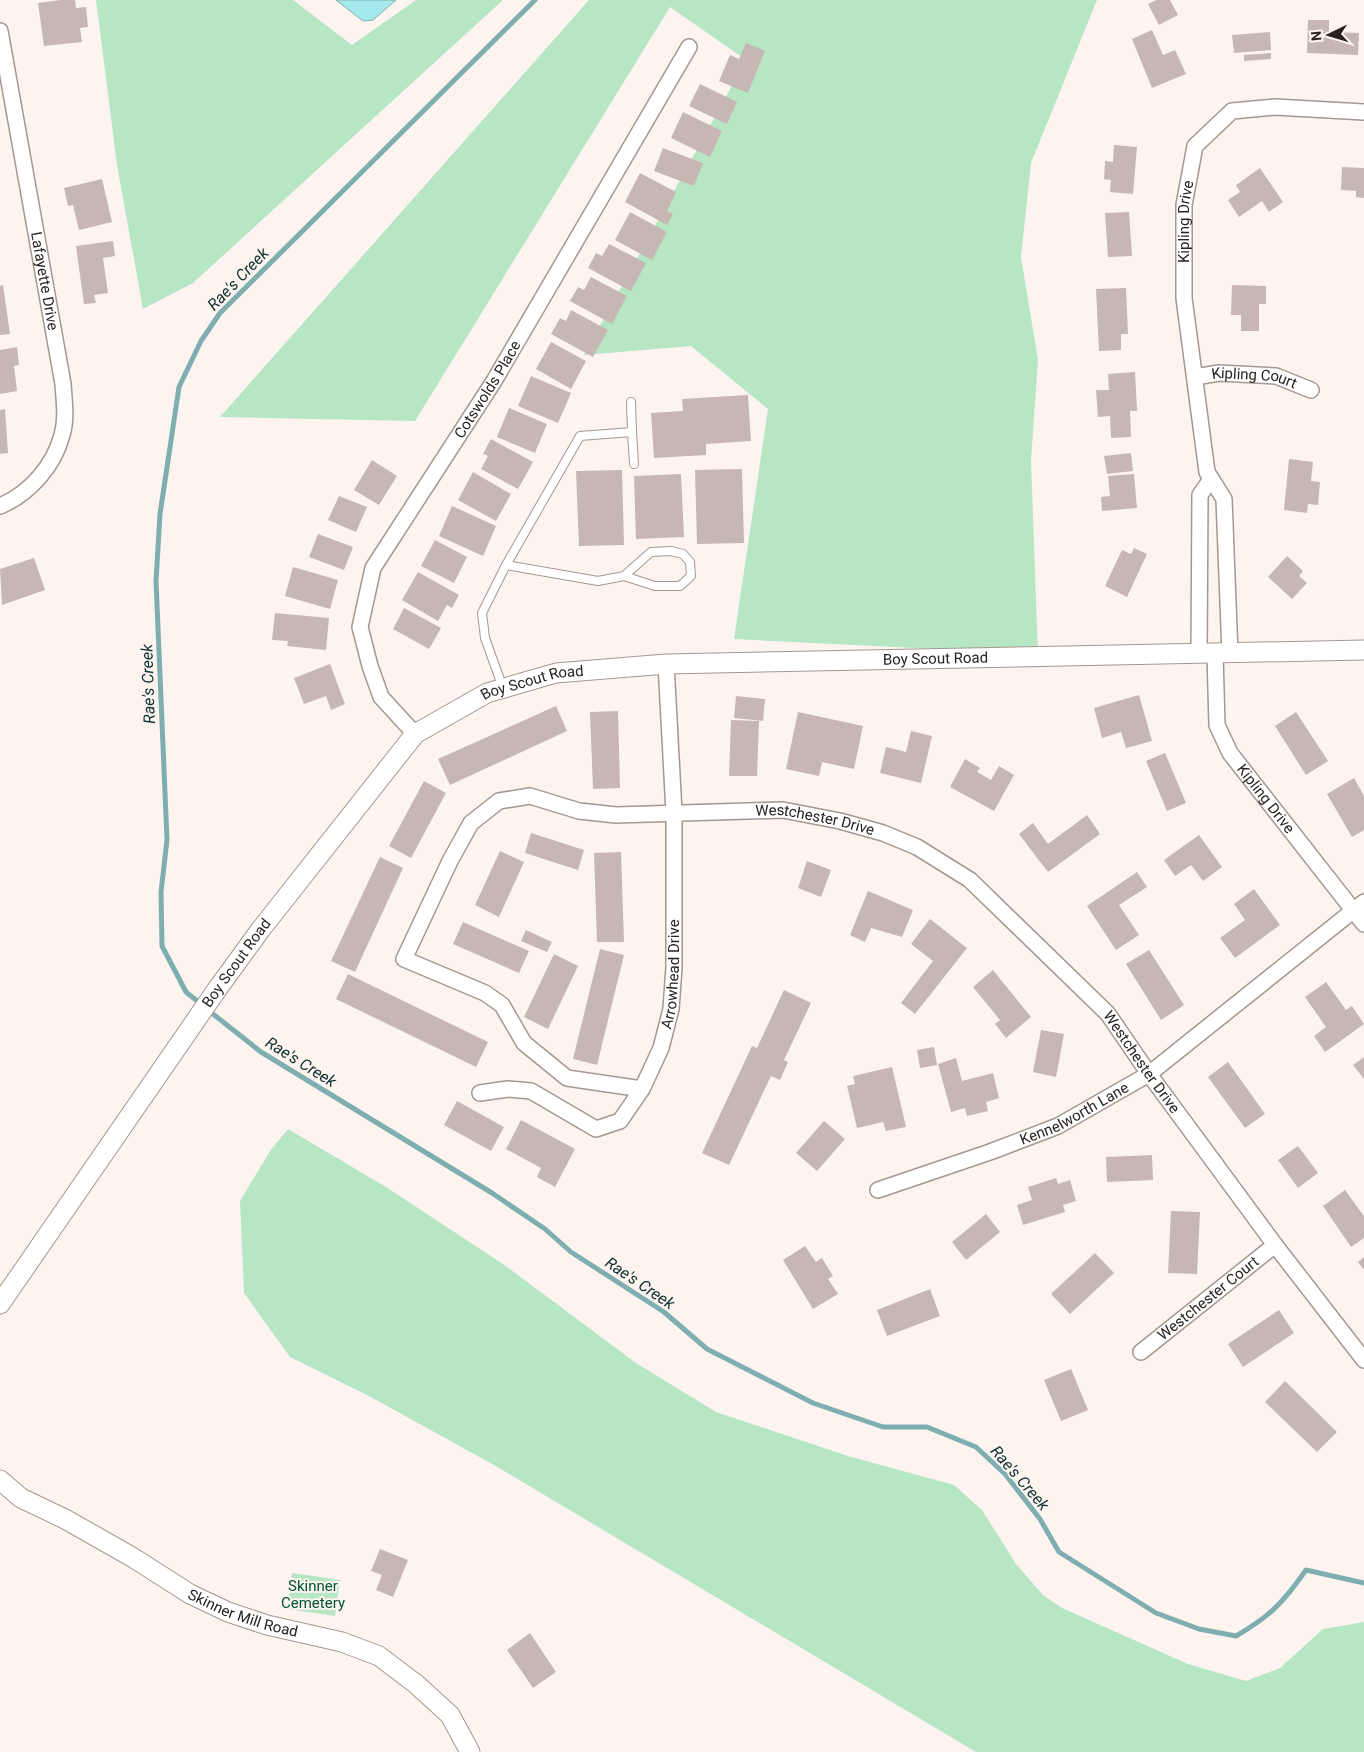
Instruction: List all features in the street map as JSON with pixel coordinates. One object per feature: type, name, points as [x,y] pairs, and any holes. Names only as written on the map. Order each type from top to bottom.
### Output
[{"type":"street","name":"Lafayette Drive","points":[[0,31],[63,384],[65,414],[62,435],[40,477],[24,492],[0,506]]},
{"type":"street","name":"Cotswolds Place","points":[[415,734],[381,697],[370,666],[360,627],[373,568],[494,381],[689,47]]},
{"type":"street","name":"Kipling Drive","points":[[1215,654],[1224,499],[1207,472],[1184,298],[1184,205],[1195,146],[1232,111],[1275,107],[1364,112]]},
{"type":"street","name":"Kipling Court","points":[[1195,377],[1220,373],[1276,376],[1311,390]]},
{"type":"street","name":"Kipling Drive","points":[[1211,479],[1200,495],[1215,654],[1218,725],[1230,753],[1359,906],[1364,924]]},
{"type":"street","name":"Boy Scout Road","points":[[0,1304],[218,988],[261,929],[415,734],[487,693],[556,673],[666,664],[1364,650]]},
{"type":"street","name":"Arrowhead Drive","points":[[480,1093],[508,1089],[531,1091],[596,1128],[620,1121],[642,1089],[660,1048],[671,1009],[674,967],[674,812],[666,664]]},
{"type":"street","name":"Westchester Drive","points":[[642,1089],[567,1078],[524,1043],[502,1005],[485,993],[404,959],[446,870],[471,823],[499,801],[530,796],[579,810],[616,815],[783,810],[840,821],[883,833],[917,847],[970,880],[1108,1014],[1149,1074],[1275,1245],[1364,1360]]},
{"type":"street","name":"Kennelworth Lane","points":[[878,1190],[990,1152],[1058,1126],[1149,1074],[1359,906]]},
{"type":"street","name":"Westchester Court","points":[[1141,1352],[1275,1245]]},
{"type":"street","name":"Skinner Mill Road","points":[[0,1480],[21,1498],[65,1519],[132,1557],[190,1594],[228,1612],[267,1625],[342,1642],[379,1656],[416,1684],[450,1715],[470,1752]]},
{"type":"street","points":[[0,1495],[21,1498]]},
{"type":"lane","points":[[631,402],[634,464]]},
{"type":"lane","points":[[503,688],[485,638],[482,613],[506,565],[580,436],[632,432]]},
{"type":"lane","points":[[506,565],[598,582],[624,576],[651,552],[671,551],[683,554],[690,562],[691,576],[680,586],[655,586],[624,576]]},
{"type":"green space","points":[[96,0],[293,0],[352,45],[416,0],[503,0],[193,283],[143,309],[117,165]]},
{"type":"green space","points":[[589,0],[1097,0],[1031,163],[1021,257],[1038,360],[1031,460],[1038,654],[734,639],[768,409],[691,346],[584,355],[746,60],[670,7],[415,421],[220,417]]},
{"type":"green space","points":[[288,1129],[386,1187],[503,1264],[636,1363],[716,1412],[848,1456],[954,1485],[982,1510],[1016,1564],[1043,1595],[1062,1608],[1188,1664],[1246,1681],[1280,1668],[1323,1629],[1364,1622],[1364,1752],[976,1752],[494,1465],[369,1396],[290,1357],[244,1293],[240,1201],[270,1151]]},
{"type":"green space","name":"Skinner Cemetery","points":[[292,1573],[340,1580],[335,1616],[287,1609]]},
{"type":"water","points":[[336,0],[396,0],[373,20],[363,21]]},
{"type":"building","points":[[75,0],[76,8],[86,7],[88,27],[80,28],[82,42],[44,46],[38,3]]},
{"type":"building","points":[[1156,0],[1170,0],[1178,15],[1159,25],[1148,4]]},
{"type":"building","points":[[1308,20],[1329,20],[1329,32],[1359,33],[1358,55],[1307,53]]},
{"type":"building","points":[[1152,30],[1163,55],[1175,50],[1186,74],[1152,88],[1132,39]]},
{"type":"building","points":[[1270,32],[1271,50],[1234,53],[1232,35]]},
{"type":"building","points":[[746,43],[765,51],[748,93],[719,81],[730,55],[739,59]]},
{"type":"building","points":[[1271,53],[1271,59],[1244,61],[1244,55]]},
{"type":"building","points":[[700,84],[737,102],[727,124],[689,106]]},
{"type":"building","points":[[683,112],[722,131],[710,157],[671,138]]},
{"type":"building","points":[[1114,145],[1137,147],[1133,194],[1110,192],[1111,180],[1104,179],[1105,161],[1113,162]]},
{"type":"building","points":[[663,148],[703,163],[694,186],[654,171]]},
{"type":"building","points":[[1342,167],[1364,168],[1364,198],[1356,197],[1356,191],[1341,190]]},
{"type":"building","points":[[1260,168],[1283,202],[1269,212],[1262,201],[1239,217],[1228,200],[1240,192],[1236,185]]},
{"type":"building","points":[[640,173],[676,192],[667,211],[673,214],[667,225],[625,202]]},
{"type":"building","points":[[102,179],[112,222],[79,230],[73,205],[68,206],[64,188]]},
{"type":"building","points":[[630,212],[667,232],[652,260],[615,240]]},
{"type":"building","points":[[1129,212],[1132,256],[1108,257],[1105,213]]},
{"type":"building","points":[[113,241],[115,256],[103,258],[108,293],[94,295],[96,303],[84,304],[76,246]]},
{"type":"building","points":[[609,244],[646,263],[631,291],[588,268],[596,253],[602,256]]},
{"type":"building","points":[[591,277],[627,296],[612,324],[570,301],[578,287],[584,290]]},
{"type":"building","points":[[3,285],[10,334],[0,335],[0,286]]},
{"type":"building","points":[[1232,285],[1266,286],[1266,304],[1259,304],[1259,331],[1241,331],[1241,315],[1231,315]]},
{"type":"building","points":[[1126,288],[1128,334],[1121,334],[1121,350],[1099,351],[1096,289]]},
{"type":"building","points":[[571,310],[608,330],[593,357],[551,334],[560,318],[566,321]]},
{"type":"building","points":[[551,342],[586,361],[571,389],[536,369]]},
{"type":"building","points":[[17,347],[19,365],[14,366],[17,391],[0,394],[0,350]]},
{"type":"building","points":[[1135,372],[1137,411],[1130,411],[1131,437],[1111,438],[1110,416],[1098,417],[1096,390],[1109,390],[1108,374]]},
{"type":"building","points":[[531,376],[571,393],[558,423],[518,406]]},
{"type":"building","points":[[748,395],[751,441],[706,444],[706,455],[654,458],[651,413],[683,411],[682,399]]},
{"type":"building","points":[[509,408],[547,424],[535,453],[497,437]]},
{"type":"building","points":[[5,409],[8,453],[0,454],[0,410]]},
{"type":"building","points":[[491,439],[533,462],[518,489],[481,469],[488,456],[483,454]]},
{"type":"building","points":[[1131,453],[1133,471],[1107,474],[1104,456]]},
{"type":"building","points":[[1289,459],[1313,462],[1311,481],[1320,482],[1318,505],[1308,504],[1307,513],[1284,510]]},
{"type":"building","points":[[372,460],[397,476],[379,505],[354,490]]},
{"type":"building","points":[[742,469],[744,543],[697,544],[695,470]]},
{"type":"building","points":[[622,470],[624,545],[579,546],[576,471]]},
{"type":"building","points":[[473,472],[511,494],[496,521],[458,500]]},
{"type":"building","points":[[681,474],[684,537],[636,539],[634,476]]},
{"type":"building","points":[[1134,474],[1137,508],[1102,511],[1101,497],[1110,496],[1108,476]]},
{"type":"building","points":[[339,496],[367,507],[356,532],[328,520]]},
{"type":"building","points":[[452,506],[496,526],[483,556],[439,536]]},
{"type":"building","points":[[318,534],[353,547],[344,570],[309,557]]},
{"type":"building","points":[[435,540],[467,557],[454,583],[421,566]]},
{"type":"building","points":[[1134,548],[1147,554],[1127,597],[1105,586],[1122,550],[1131,554]]},
{"type":"building","points":[[1287,556],[1303,571],[1299,576],[1307,583],[1292,599],[1268,577]]},
{"type":"building","points":[[34,558],[45,590],[2,605],[0,569]]},
{"type":"building","points":[[293,567],[338,580],[330,609],[285,596]]},
{"type":"building","points":[[418,572],[459,595],[452,608],[447,605],[438,621],[402,600]]},
{"type":"building","points":[[404,608],[441,628],[429,649],[393,629]]},
{"type":"building","points":[[275,613],[329,618],[326,650],[287,646],[288,641],[272,640]]},
{"type":"building","points":[[330,664],[345,704],[331,710],[326,696],[304,704],[294,678]]},
{"type":"building","points":[[1139,695],[1152,741],[1126,748],[1121,732],[1102,738],[1094,708]]},
{"type":"building","points":[[736,696],[765,699],[763,721],[734,718]]},
{"type":"building","points":[[556,706],[567,731],[450,785],[438,759]]},
{"type":"building","points":[[618,711],[620,788],[593,789],[590,712]]},
{"type":"building","points":[[798,712],[863,726],[854,769],[822,762],[819,776],[786,769]]},
{"type":"building","points":[[1296,712],[1328,761],[1306,775],[1275,726]]},
{"type":"building","points":[[731,720],[759,721],[757,776],[729,776]]},
{"type":"building","points":[[911,731],[932,736],[921,783],[880,773],[886,747],[906,752]]},
{"type":"building","points":[[1165,753],[1186,803],[1167,811],[1146,761]]},
{"type":"building","points":[[965,759],[980,768],[977,772],[991,780],[999,766],[1014,775],[994,811],[950,787]]},
{"type":"building","points":[[1354,778],[1364,796],[1364,830],[1352,837],[1327,794]]},
{"type":"building","points":[[424,781],[446,793],[411,858],[389,846]]},
{"type":"building","points":[[1087,815],[1100,834],[1048,872],[1019,834],[1033,823],[1048,844]]},
{"type":"building","points":[[531,833],[584,850],[578,870],[525,853]]},
{"type":"building","points":[[1199,835],[1222,867],[1203,881],[1191,865],[1175,876],[1164,860]]},
{"type":"building","points":[[500,851],[524,862],[499,917],[475,905]]},
{"type":"building","points":[[621,852],[624,942],[597,942],[594,853]]},
{"type":"building","points":[[380,857],[403,868],[355,972],[331,961]]},
{"type":"building","points":[[807,861],[831,870],[821,897],[798,888]]},
{"type":"building","points":[[1137,872],[1147,887],[1119,905],[1139,935],[1116,950],[1087,906]]},
{"type":"building","points":[[1254,889],[1280,925],[1235,958],[1220,938],[1245,920],[1234,904]]},
{"type":"building","points":[[868,891],[913,910],[902,937],[871,928],[865,942],[850,935]]},
{"type":"building","points":[[930,919],[967,948],[915,1014],[901,1003],[933,961],[911,944]]},
{"type":"building","points":[[463,922],[529,951],[519,973],[453,944]]},
{"type":"building","points":[[526,930],[552,942],[547,952],[521,941]]},
{"type":"building","points":[[600,949],[624,955],[597,1065],[573,1059]]},
{"type":"building","points":[[1149,950],[1184,1005],[1161,1020],[1126,964]]},
{"type":"building","points":[[554,954],[578,966],[548,1029],[524,1017]]},
{"type":"building","points":[[993,970],[1031,1017],[1006,1038],[995,1024],[1000,1020],[973,987]]},
{"type":"building","points":[[348,974],[488,1042],[476,1067],[336,999]]},
{"type":"building","points":[[1326,982],[1346,1010],[1352,1006],[1364,1024],[1325,1052],[1314,1036],[1326,1027],[1305,997]]},
{"type":"building","points":[[784,990],[811,1003],[784,1060],[788,1062],[780,1080],[771,1076],[729,1165],[702,1153],[752,1046],[757,1048]]},
{"type":"building","points":[[1041,1030],[1064,1034],[1056,1077],[1033,1072]]},
{"type":"building","points":[[934,1047],[937,1065],[920,1068],[917,1050]]},
{"type":"building","points":[[1364,1057],[1364,1079],[1353,1065]]},
{"type":"building","points":[[956,1058],[962,1081],[993,1073],[999,1098],[986,1102],[988,1111],[967,1116],[965,1108],[951,1112],[938,1064]]},
{"type":"building","points":[[1228,1062],[1265,1114],[1245,1128],[1208,1077]]},
{"type":"building","points":[[892,1067],[906,1127],[886,1131],[883,1122],[857,1128],[847,1086],[855,1084],[853,1076]]},
{"type":"building","points":[[457,1101],[504,1127],[491,1151],[444,1125]]},
{"type":"building","points":[[521,1120],[575,1149],[555,1187],[537,1177],[541,1168],[506,1149]]},
{"type":"building","points":[[824,1121],[845,1139],[817,1171],[796,1153]]},
{"type":"building","points":[[1298,1146],[1318,1173],[1298,1188],[1278,1160]]},
{"type":"building","points":[[1152,1155],[1153,1180],[1107,1182],[1106,1157]]},
{"type":"building","points":[[1056,1178],[1058,1184],[1070,1180],[1076,1201],[1063,1205],[1065,1212],[1023,1225],[1017,1205],[1032,1200],[1028,1187]]},
{"type":"building","points":[[1345,1190],[1364,1216],[1364,1238],[1351,1247],[1323,1206]]},
{"type":"building","points":[[1171,1211],[1200,1212],[1197,1274],[1168,1273]]},
{"type":"building","points":[[986,1214],[1000,1232],[966,1260],[952,1242]]},
{"type":"building","points":[[805,1246],[816,1262],[822,1258],[833,1276],[828,1279],[838,1294],[813,1309],[783,1260]]},
{"type":"building","points":[[1095,1253],[1114,1273],[1070,1314],[1051,1294]]},
{"type":"building","points":[[1364,1257],[1364,1270],[1358,1262]]},
{"type":"building","points":[[930,1289],[940,1316],[887,1336],[877,1310]]},
{"type":"building","points":[[1279,1310],[1294,1333],[1243,1367],[1228,1344]]},
{"type":"building","points":[[1071,1369],[1088,1410],[1061,1421],[1044,1380]]},
{"type":"building","points":[[1285,1381],[1337,1432],[1317,1452],[1265,1402]]},
{"type":"building","points":[[380,1549],[408,1560],[393,1597],[376,1590],[382,1575],[371,1571]]},
{"type":"building","points":[[530,1633],[556,1672],[533,1688],[507,1650]]},
{"type":"waterway","name":"Rae's Creek","points":[[201,1004],[186,992],[162,946],[161,892],[167,840],[156,581],[160,514],[179,387],[201,341],[220,313],[535,0]]},
{"type":"waterway","name":"Rae's Creek","points":[[208,1010],[261,1052],[492,1193],[545,1229],[571,1252],[664,1312],[707,1349],[813,1403],[883,1427],[927,1427],[976,1447],[1005,1474],[1040,1519],[1059,1552],[1156,1613],[1199,1629],[1236,1636],[1275,1608],[1306,1570],[1364,1583]]}]
